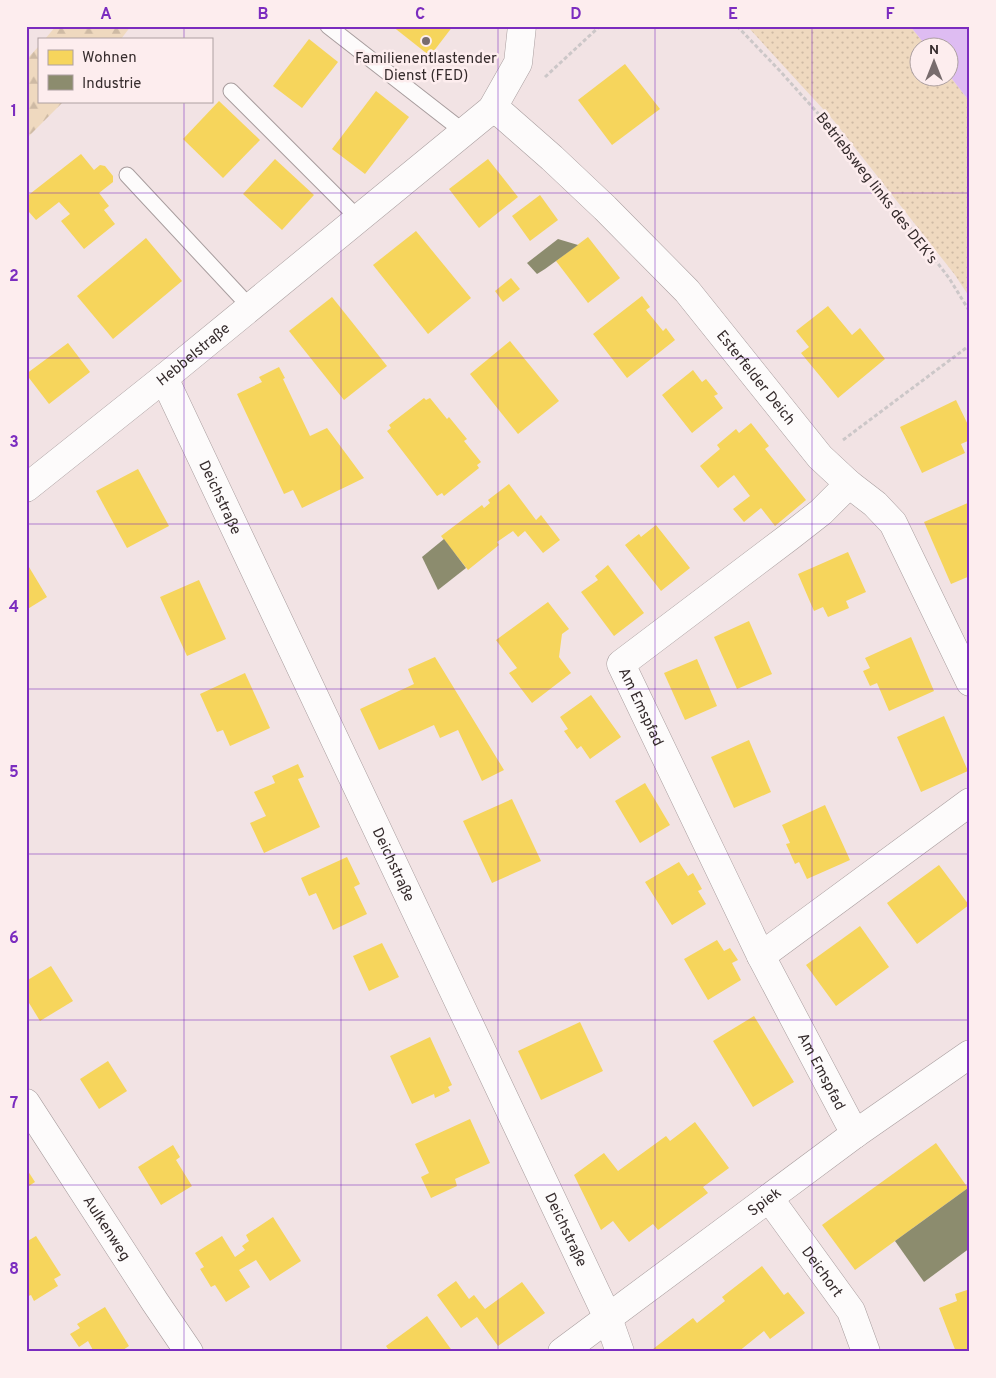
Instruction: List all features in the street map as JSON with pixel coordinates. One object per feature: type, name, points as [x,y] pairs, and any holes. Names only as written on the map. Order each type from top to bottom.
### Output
[{"type":"street","points":[[492,109],[518,63],[522,26]]},
{"type":"street","name":"Hebbelstraße","points":[[26,488],[164,378],[492,109]]},
{"type":"street","name":"Esterfelder Deich","points":[[492,109],[503,115],[552,158],[605,208],[687,291],[820,457],[848,484],[876,504],[894,523],[970,682]]},
{"type":"street","name":"Deichstraße","points":[[164,378],[608,1318],[620,1352]]},
{"type":"street","name":"Am Emspfad","points":[[848,484],[821,512],[621,664],[761,956],[855,1134]]},
{"type":"street","points":[[761,956],[970,802]]},
{"type":"street","name":"Spiek","points":[[562,1352],[855,1134],[970,1054]]},
{"type":"street","name":"Aulkenweg","points":[[26,1104],[189,1352]]},
{"type":"street","name":"Deichort","points":[[769,1198],[851,1311],[866,1352]]},
{"type":"lane","points":[[328,26],[464,132]]},
{"type":"lane","points":[[230,91],[358,218]]},
{"type":"lane","points":[[127,174],[250,307]]},
{"type":"path","points":[[541,80],[600,26]]},
{"type":"path","name":"Betriebsweg links des DEK's","points":[[737,26],[849,148],[949,278],[970,312]]},
{"type":"path","points":[[820,457],[970,344]]},
{"type":"green space","points":[[56,26],[131,26],[122,38],[46,38]]},
{"type":"green space","points":[[747,26],[910,26],[920,38],[908,38],[908,88],[958,87],[970,102],[970,298],[955,275],[834,121]]},
{"type":"green space","points":[[38,47],[38,102],[63,102],[26,139],[26,60]]},
{"type":"shaded area","points":[[910,26],[970,26],[970,102],[958,87],[958,38],[920,38]]},
{"type":"building: Wohnen","name":"Familienentlastender Dienst (FED)","points":[[392,26],[453,26],[430,56]]},
{"type":"building: Wohnen","points":[[309,39],[338,62],[302,108],[273,86]]},
{"type":"building: Wohnen","points":[[625,64],[660,109],[612,145],[578,100]]},
{"type":"building: Wohnen","points":[[376,91],[409,117],[365,174],[332,149]]},
{"type":"building: Wohnen","points":[[219,101],[260,140],[223,178],[183,139]]},
{"type":"building: Wohnen","points":[[81,154],[94,170],[100,165],[105,166],[113,176],[113,182],[99,193],[109,206],[104,210],[115,224],[84,249],[61,221],[70,214],[59,202],[36,220],[29,212],[26,214],[26,197]]},
{"type":"building: Wohnen","points":[[275,159],[314,195],[282,230],[243,194]]},
{"type":"building: Wohnen","points":[[488,159],[518,197],[479,228],[449,189]]},
{"type":"building: Wohnen","points":[[540,195],[558,220],[530,241],[512,216]]},
{"type":"building: Wohnen","points":[[416,231],[471,298],[428,334],[373,265]]},
{"type":"building: Wohnen","points":[[588,237],[620,278],[588,303],[556,261]]},
{"type":"building: Wohnen","points":[[146,238],[182,281],[113,339],[77,296]]},
{"type":"building: Wohnen","points":[[511,278],[520,289],[503,302],[495,291]]},
{"type":"building: Wohnen","points":[[642,296],[650,307],[646,310],[663,331],[666,328],[675,340],[627,378],[593,334]]},
{"type":"building: Wohnen","points":[[332,297],[387,366],[344,400],[289,331]]},
{"type":"building: Wohnen","points":[[828,306],[852,335],[860,328],[885,359],[838,398],[801,353],[809,347],[796,331]]},
{"type":"building: Wohnen","points":[[510,341],[559,401],[518,434],[470,374]]},
{"type":"building: Wohnen","points":[[68,343],[90,372],[49,404],[26,374]]},
{"type":"building: Wohnen","points":[[279,367],[310,436],[327,428],[364,478],[302,508],[293,490],[284,494],[237,394],[262,382],[259,377]]},
{"type":"building: Wohnen","points":[[693,370],[702,382],[706,379],[718,394],[714,396],[723,408],[692,433],[662,395]]},
{"type":"building: Wohnen","points":[[424,398],[426,400],[430,398],[447,419],[449,417],[467,439],[464,441],[481,462],[477,465],[479,468],[444,496],[442,493],[437,496],[387,431],[391,428],[389,425]]},
{"type":"building: Wohnen","points":[[956,400],[970,429],[970,440],[961,444],[965,453],[922,473],[900,427]]},
{"type":"building: Wohnen","points":[[751,423],[769,446],[765,449],[806,500],[775,526],[761,508],[744,522],[733,509],[750,496],[734,475],[718,488],[700,466],[720,449],[717,445],[736,429],[739,433]]},
{"type":"building: Wohnen","points":[[138,469],[169,526],[127,548],[96,491]]},
{"type":"building: Wohnen","points":[[509,484],[536,520],[541,515],[560,540],[543,553],[525,531],[518,537],[513,531],[497,542],[499,545],[468,570],[441,536],[482,505],[484,508],[490,503],[488,500]]},
{"type":"building: Wohnen","points":[[970,502],[970,576],[951,584],[924,522]]},
{"type":"building: Wohnen","points":[[656,525],[690,568],[661,591],[625,545],[639,534],[641,537]]},
{"type":"building: Wohnen","points":[[848,552],[866,592],[846,601],[849,608],[828,617],[823,607],[814,611],[798,574]]},
{"type":"building: Wohnen","points":[[26,562],[47,597],[26,610]]},
{"type":"building: Wohnen","points":[[608,565],[644,613],[614,636],[581,592],[598,580],[595,576]]},
{"type":"building: Wohnen","points":[[199,580],[226,639],[187,656],[160,597]]},
{"type":"building: Wohnen","points":[[548,602],[569,629],[562,634],[559,657],[571,673],[532,703],[509,673],[517,668],[496,640]]},
{"type":"building: Wohnen","points":[[749,621],[772,674],[737,689],[714,637]]},
{"type":"building: Wohnen","points":[[911,637],[934,691],[889,711],[877,683],[870,686],[863,671],[870,668],[865,658]]},
{"type":"building: Wohnen","points":[[435,657],[504,770],[482,781],[458,730],[440,738],[434,725],[379,750],[360,709],[414,684],[408,669]]},
{"type":"building: Wohnen","points":[[697,659],[717,706],[685,720],[664,673]]},
{"type":"building: Wohnen","points":[[245,673],[270,728],[230,746],[223,730],[217,732],[200,694]]},
{"type":"building: Wohnen","points":[[591,695],[621,737],[590,759],[581,746],[577,749],[564,731],[568,729],[560,717]]},
{"type":"building: Wohnen","points":[[944,716],[968,771],[921,792],[897,737]]},
{"type":"building: Wohnen","points":[[749,740],[771,792],[734,808],[711,757]]},
{"type":"building: Wohnen","points":[[298,764],[304,777],[298,779],[320,827],[264,853],[250,823],[266,816],[254,792],[275,783],[272,776]]},
{"type":"building: Wohnen","points":[[645,783],[670,825],[640,843],[615,801]]},
{"type":"building: Wohnen","points":[[512,799],[541,861],[492,883],[463,821]]},
{"type":"building: Wohnen","points":[[825,805],[850,860],[807,879],[799,862],[795,864],[786,844],[790,843],[782,825]]},
{"type":"building: Wohnen","points":[[347,857],[360,884],[354,887],[367,914],[333,930],[316,893],[309,896],[301,878]]},
{"type":"building: Wohnen","points":[[679,862],[688,876],[693,873],[702,889],[698,891],[706,904],[672,925],[645,882]]},
{"type":"building: Wohnen","points":[[939,865],[969,905],[917,944],[887,903]]},
{"type":"building: Wohnen","points":[[860,926],[889,967],[836,1006],[806,965]]},
{"type":"building: Wohnen","points":[[717,940],[724,951],[730,948],[738,960],[732,963],[741,980],[708,1000],[684,959]]},
{"type":"building: Wohnen","points":[[382,943],[399,977],[369,991],[353,956]]},
{"type":"building: Wohnen","points":[[51,966],[73,1001],[40,1021],[26,998],[26,981]]},
{"type":"building: Wohnen","points":[[754,1016],[794,1082],[753,1107],[713,1041]]},
{"type":"building: Wohnen","points":[[580,1022],[603,1071],[541,1100],[518,1051]]},
{"type":"building: Wohnen","points":[[430,1037],[452,1085],[448,1087],[450,1091],[435,1098],[434,1094],[412,1104],[390,1056]]},
{"type":"building: Wohnen","points":[[108,1061],[127,1091],[99,1109],[80,1079]]},
{"type":"building: Wohnen","points":[[470,1119],[490,1163],[455,1179],[457,1186],[431,1198],[421,1177],[429,1173],[415,1144]]},
{"type":"building: Wohnen","points":[[695,1122],[729,1168],[703,1187],[708,1193],[658,1230],[653,1224],[629,1242],[613,1221],[601,1230],[574,1175],[604,1153],[618,1171],[666,1136],[670,1141]]},
{"type":"building: Wohnen","points":[[936,1143],[968,1188],[855,1270],[822,1225]]},
{"type":"building: Wohnen","points":[[173,1145],[180,1157],[176,1160],[192,1186],[161,1205],[138,1167]]},
{"type":"building: Wohnen","points":[[26,1168],[35,1182],[26,1188]]},
{"type":"building: Wohnen","points":[[273,1217],[301,1261],[270,1281],[256,1260],[239,1270],[250,1287],[226,1302],[215,1285],[211,1287],[200,1269],[204,1267],[195,1253],[222,1236],[235,1257],[245,1250],[242,1246],[249,1241],[246,1235]]},
{"type":"building: Wohnen","points":[[36,1236],[61,1275],[54,1279],[58,1286],[34,1301],[31,1295],[26,1297],[26,1242]]},
{"type":"building: Wohnen","points":[[762,1266],[784,1295],[788,1292],[805,1313],[770,1339],[764,1331],[738,1352],[654,1352],[653,1349],[693,1318],[697,1323],[725,1301],[722,1297]]},
{"type":"building: Wohnen","points":[[456,1281],[469,1299],[474,1295],[485,1309],[522,1282],[545,1313],[498,1346],[477,1317],[461,1328],[437,1295]]},
{"type":"building: Wohnen","points":[[970,1289],[970,1352],[956,1352],[939,1308],[957,1301],[955,1294]]},
{"type":"building: Wohnen","points":[[105,1307],[129,1346],[123,1350],[124,1352],[94,1352],[88,1341],[79,1347],[70,1334],[80,1328],[77,1324]]},
{"type":"building: Wohnen","points":[[427,1316],[453,1352],[390,1352],[386,1346]]},
{"type":"building: Industrie","points":[[558,239],[578,245],[537,274],[527,263]]},
{"type":"building: Industrie","points":[[444,539],[466,568],[438,590],[422,557]]},
{"type":"building: Industrie","points":[[968,1188],[970,1190],[970,1248],[924,1282],[895,1241]]},
{"type":"place","name":"Familienentlastender Dienst (FED)","points":[[426,41]]}]
